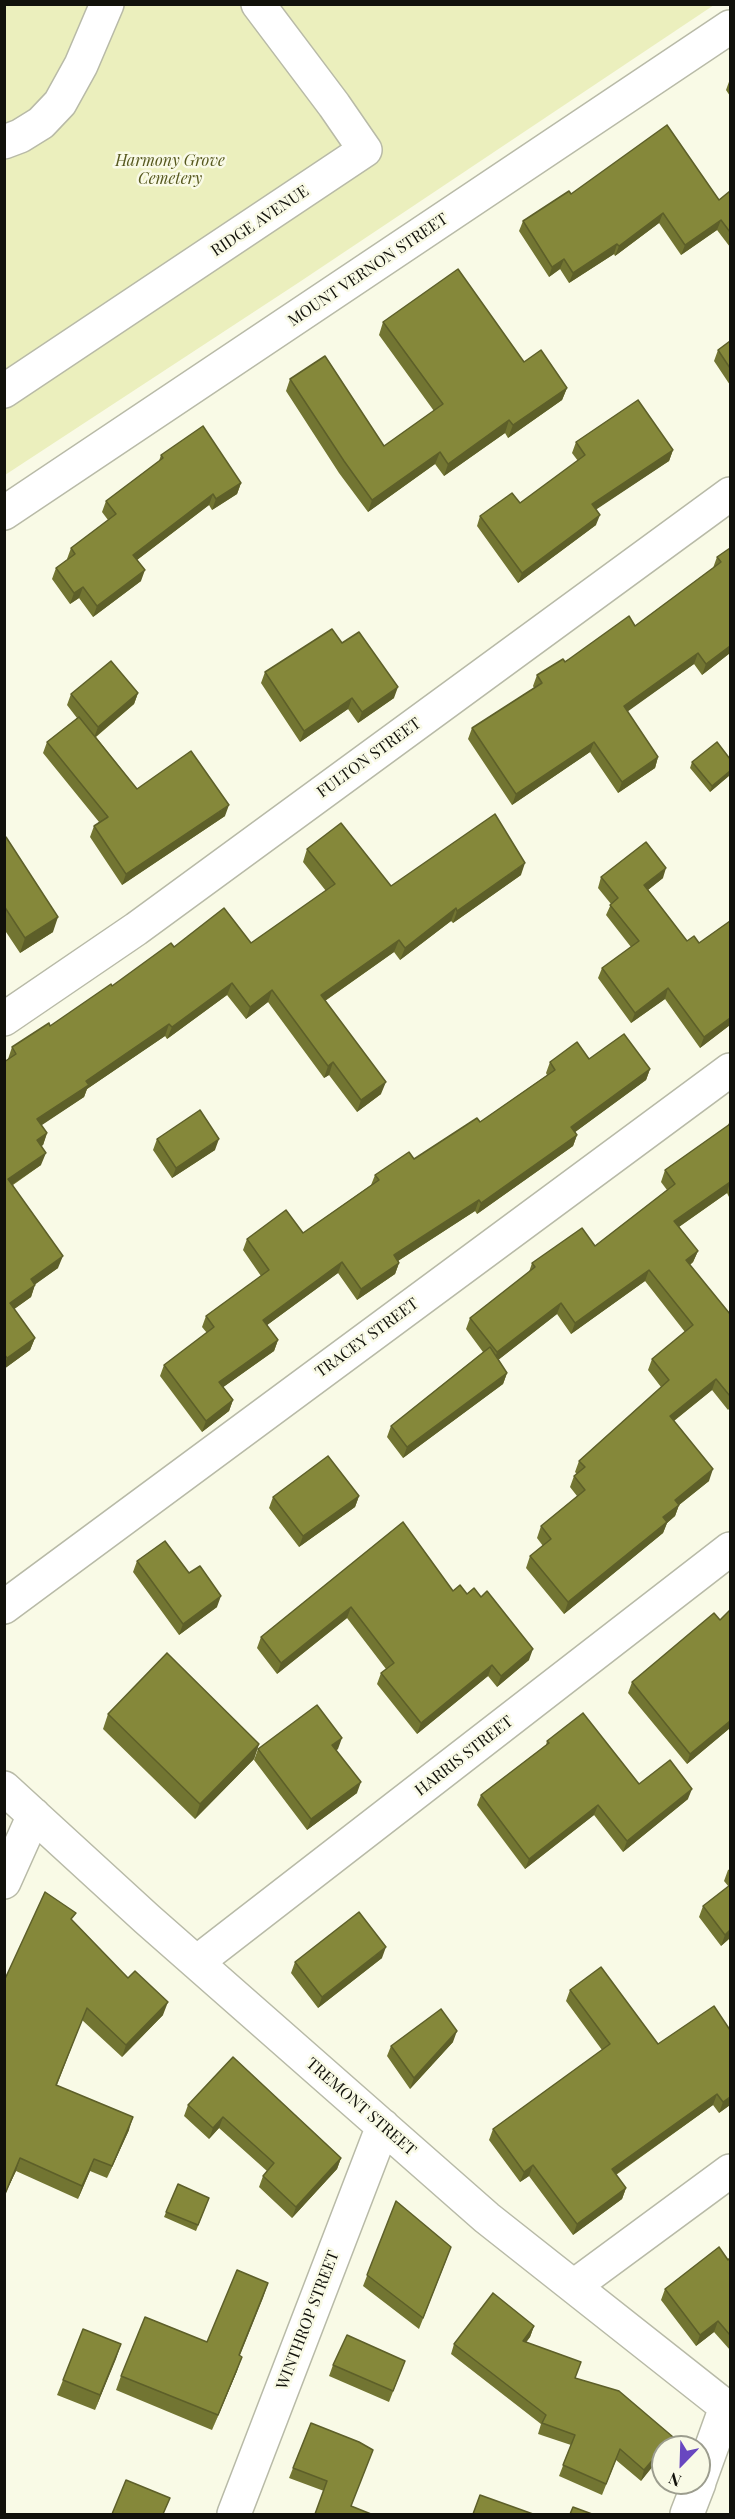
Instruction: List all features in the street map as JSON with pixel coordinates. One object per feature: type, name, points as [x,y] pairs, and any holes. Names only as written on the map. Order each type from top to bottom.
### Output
[{"type":"street","points":[[4,142],[20,136],[41,123],[60,103],[81,65],[107,4]]},
{"type":"street","name":"RIDGE AVENUE","points":[[4,391],[365,150],[258,4]]},
{"type":"street","name":"MOUNT VERNON STREET","points":[[4,513],[730,27]]},
{"type":"street","name":"FULTON STREET","points":[[4,1019],[145,922],[730,494]]},
{"type":"street","name":"TRACEY STREET","points":[[4,1607],[730,1070]]},
{"type":"street","name":"HARRIS STREET","points":[[197,1962],[730,1549]]},
{"type":"street","name":"TREMONT STREET","points":[[4,1788],[487,2218],[728,2408]]},
{"type":"street","points":[[4,1882],[34,1815]]},
{"type":"street","name":"WINTHROP STREET","points":[[234,2514],[383,2126]]},
{"type":"street","points":[[574,2286],[730,2171]]},
{"type":"street","points":[[711,2451],[728,2408]]},
{"type":"street","points":[[687,2514],[694,2495]]},
{"type":"green space","name":"Harmony Grove Cemetery","points":[[5,5],[714,5],[298,283],[5,475]]},
{"type":"building","points":[[667,125],[719,200],[730,191],[730,232],[721,220],[685,245],[663,213],[619,246],[617,244],[573,273],[564,259],[552,267],[523,221],[569,191],[571,194]]},
{"type":"building","points":[[458,269],[524,362],[541,350],[567,388],[513,425],[509,420],[448,464],[440,452],[372,500],[290,379],[325,356],[384,446],[443,404],[383,322]]},
{"type":"building","points":[[730,341],[730,368],[718,350]]},
{"type":"building","points":[[638,400],[673,450],[592,504],[600,515],[522,573],[480,516],[512,493],[520,503],[585,455],[576,442]]},
{"type":"building","points":[[203,426],[241,483],[216,499],[213,494],[133,555],[145,570],[97,606],[83,587],[74,593],[56,568],[75,554],[71,548],[116,514],[106,501],[163,458],[161,455]]},
{"type":"building","points":[[730,548],[730,646],[706,664],[698,653],[624,706],[658,757],[622,782],[594,742],[516,794],[472,728],[542,683],[537,675],[563,659],[565,662],[629,616],[635,626],[721,562],[717,557]]},
{"type":"building","points":[[332,629],[342,643],[359,632],[398,687],[362,712],[352,698],[304,731],[265,672]]},
{"type":"building","points":[[111,661],[138,693],[98,727],[71,694]]},
{"type":"building","points":[[79,717],[137,789],[191,751],[229,805],[126,874],[94,826],[108,817],[47,742]]},
{"type":"building","points":[[717,742],[730,759],[730,771],[712,786],[692,762]]},
{"type":"building","points":[[495,814],[525,863],[457,911],[456,908],[405,948],[399,940],[321,995],[386,1082],[361,1100],[333,1062],[328,1066],[272,990],[250,1007],[232,983],[172,1027],[169,1024],[86,1081],[89,1085],[37,1119],[47,1133],[37,1140],[46,1153],[8,1179],[63,1256],[31,1279],[35,1285],[10,1303],[35,1338],[7,1358],[4,1354],[4,1062],[16,1054],[12,1047],[49,1023],[50,1026],[111,984],[112,986],[171,943],[174,947],[224,908],[251,943],[335,884],[307,849],[341,823],[391,886]]},
{"type":"building","points":[[6,837],[58,917],[25,938],[4,906],[4,838]]},
{"type":"building","points":[[646,842],[666,868],[644,885],[687,941],[694,936],[699,943],[730,921],[730,1018],[704,1037],[668,988],[635,1013],[602,968],[639,941],[610,905],[618,898],[601,877]]},
{"type":"building","points":[[624,1034],[650,1069],[571,1127],[577,1135],[481,1203],[479,1200],[394,1255],[399,1263],[361,1289],[342,1262],[263,1320],[278,1340],[219,1382],[233,1400],[206,1421],[164,1365],[214,1327],[206,1316],[269,1270],[247,1239],[286,1210],[303,1233],[379,1180],[375,1175],[409,1152],[414,1159],[477,1118],[480,1122],[555,1070],[550,1062],[577,1042],[589,1059]]},
{"type":"building","points":[[200,1110],[219,1139],[176,1168],[157,1139]]},
{"type":"building","points":[[730,1124],[730,1182],[674,1221],[698,1251],[686,1260],[730,1314],[730,1396],[716,1379],[670,1416],[713,1469],[675,1500],[679,1505],[663,1517],[667,1522],[568,1602],[530,1556],[551,1539],[541,1526],[585,1490],[574,1476],[585,1467],[579,1461],[669,1380],[652,1359],[693,1325],[649,1270],[575,1323],[561,1303],[497,1352],[470,1318],[535,1267],[532,1263],[582,1228],[595,1246],[675,1184],[665,1170]]},
{"type":"building","points":[[490,1347],[507,1373],[407,1447],[391,1426]]},
{"type":"building","points":[[328,1456],[359,1496],[303,1536],[273,1497]]},
{"type":"building","points":[[403,1522],[453,1591],[460,1585],[467,1594],[474,1588],[481,1597],[487,1591],[533,1649],[501,1676],[492,1665],[421,1723],[381,1673],[394,1663],[351,1607],[281,1663],[261,1637]]},
{"type":"building","points":[[165,1541],[189,1573],[200,1566],[221,1596],[183,1624],[137,1561]]},
{"type":"building","points":[[730,1610],[730,1721],[690,1754],[632,1682],[714,1613],[720,1620]]},
{"type":"building","points":[[167,1653],[259,1744],[200,1804],[108,1714]]},
{"type":"building","points":[[317,1705],[342,1738],[332,1745],[361,1782],[311,1819],[258,1749]]},
{"type":"building","points":[[583,1713],[639,1784],[670,1760],[692,1789],[627,1841],[598,1805],[529,1859],[481,1795],[549,1743],[547,1741]]},
{"type":"building","points":[[730,1885],[730,1930],[725,1935],[703,1906]]},
{"type":"building","points":[[45,1892],[76,1913],[71,1919],[128,1978],[135,1971],[168,2002],[126,2045],[87,2008],[56,2085],[133,2117],[112,2166],[94,2159],[82,2186],[20,2158],[5,2194],[4,1981]]},
{"type":"building","points":[[359,1912],[386,1947],[322,1997],[295,1962]]},
{"type":"building","points":[[601,1967],[658,2044],[714,2006],[730,2030],[730,2097],[723,2102],[717,2094],[612,2169],[626,2188],[577,2224],[533,2165],[524,2172],[493,2129],[610,2044],[570,1990]]},
{"type":"building","points":[[441,2009],[457,2031],[414,2078],[391,2046]]},
{"type":"building","points":[[233,2057],[341,2158],[296,2207],[263,2176],[274,2163],[223,2117],[213,2128],[188,2105]]},
{"type":"building","points":[[178,2184],[209,2198],[198,2225],[166,2212]]},
{"type":"building","points":[[396,2201],[451,2247],[423,2318],[367,2275]]},
{"type":"building","points":[[719,2247],[728,2260],[730,2258],[730,2335],[718,2321],[700,2335],[665,2289]]},
{"type":"building","points":[[237,2270],[268,2283],[239,2355],[242,2357],[218,2415],[121,2376],[145,2317],[207,2342]]},
{"type":"building","points":[[493,2293],[534,2326],[523,2341],[581,2362],[575,2378],[619,2391],[671,2435],[651,2435],[651,2462],[644,2470],[620,2449],[606,2484],[563,2465],[575,2435],[542,2423],[546,2415],[454,2344]]},
{"type":"building","points":[[83,2329],[121,2344],[100,2395],[63,2380]]},
{"type":"building","points":[[347,2335],[405,2361],[393,2391],[333,2365]]},
{"type":"building","points":[[311,2423],[373,2450],[351,2506],[371,2514],[315,2514],[327,2481],[293,2468]]},
{"type":"building","points":[[126,2480],[170,2498],[163,2514],[112,2514]]},
{"type":"building","points":[[480,2495],[533,2514],[473,2514]]},
{"type":"building","points":[[573,2507],[592,2514],[570,2514]]}]
